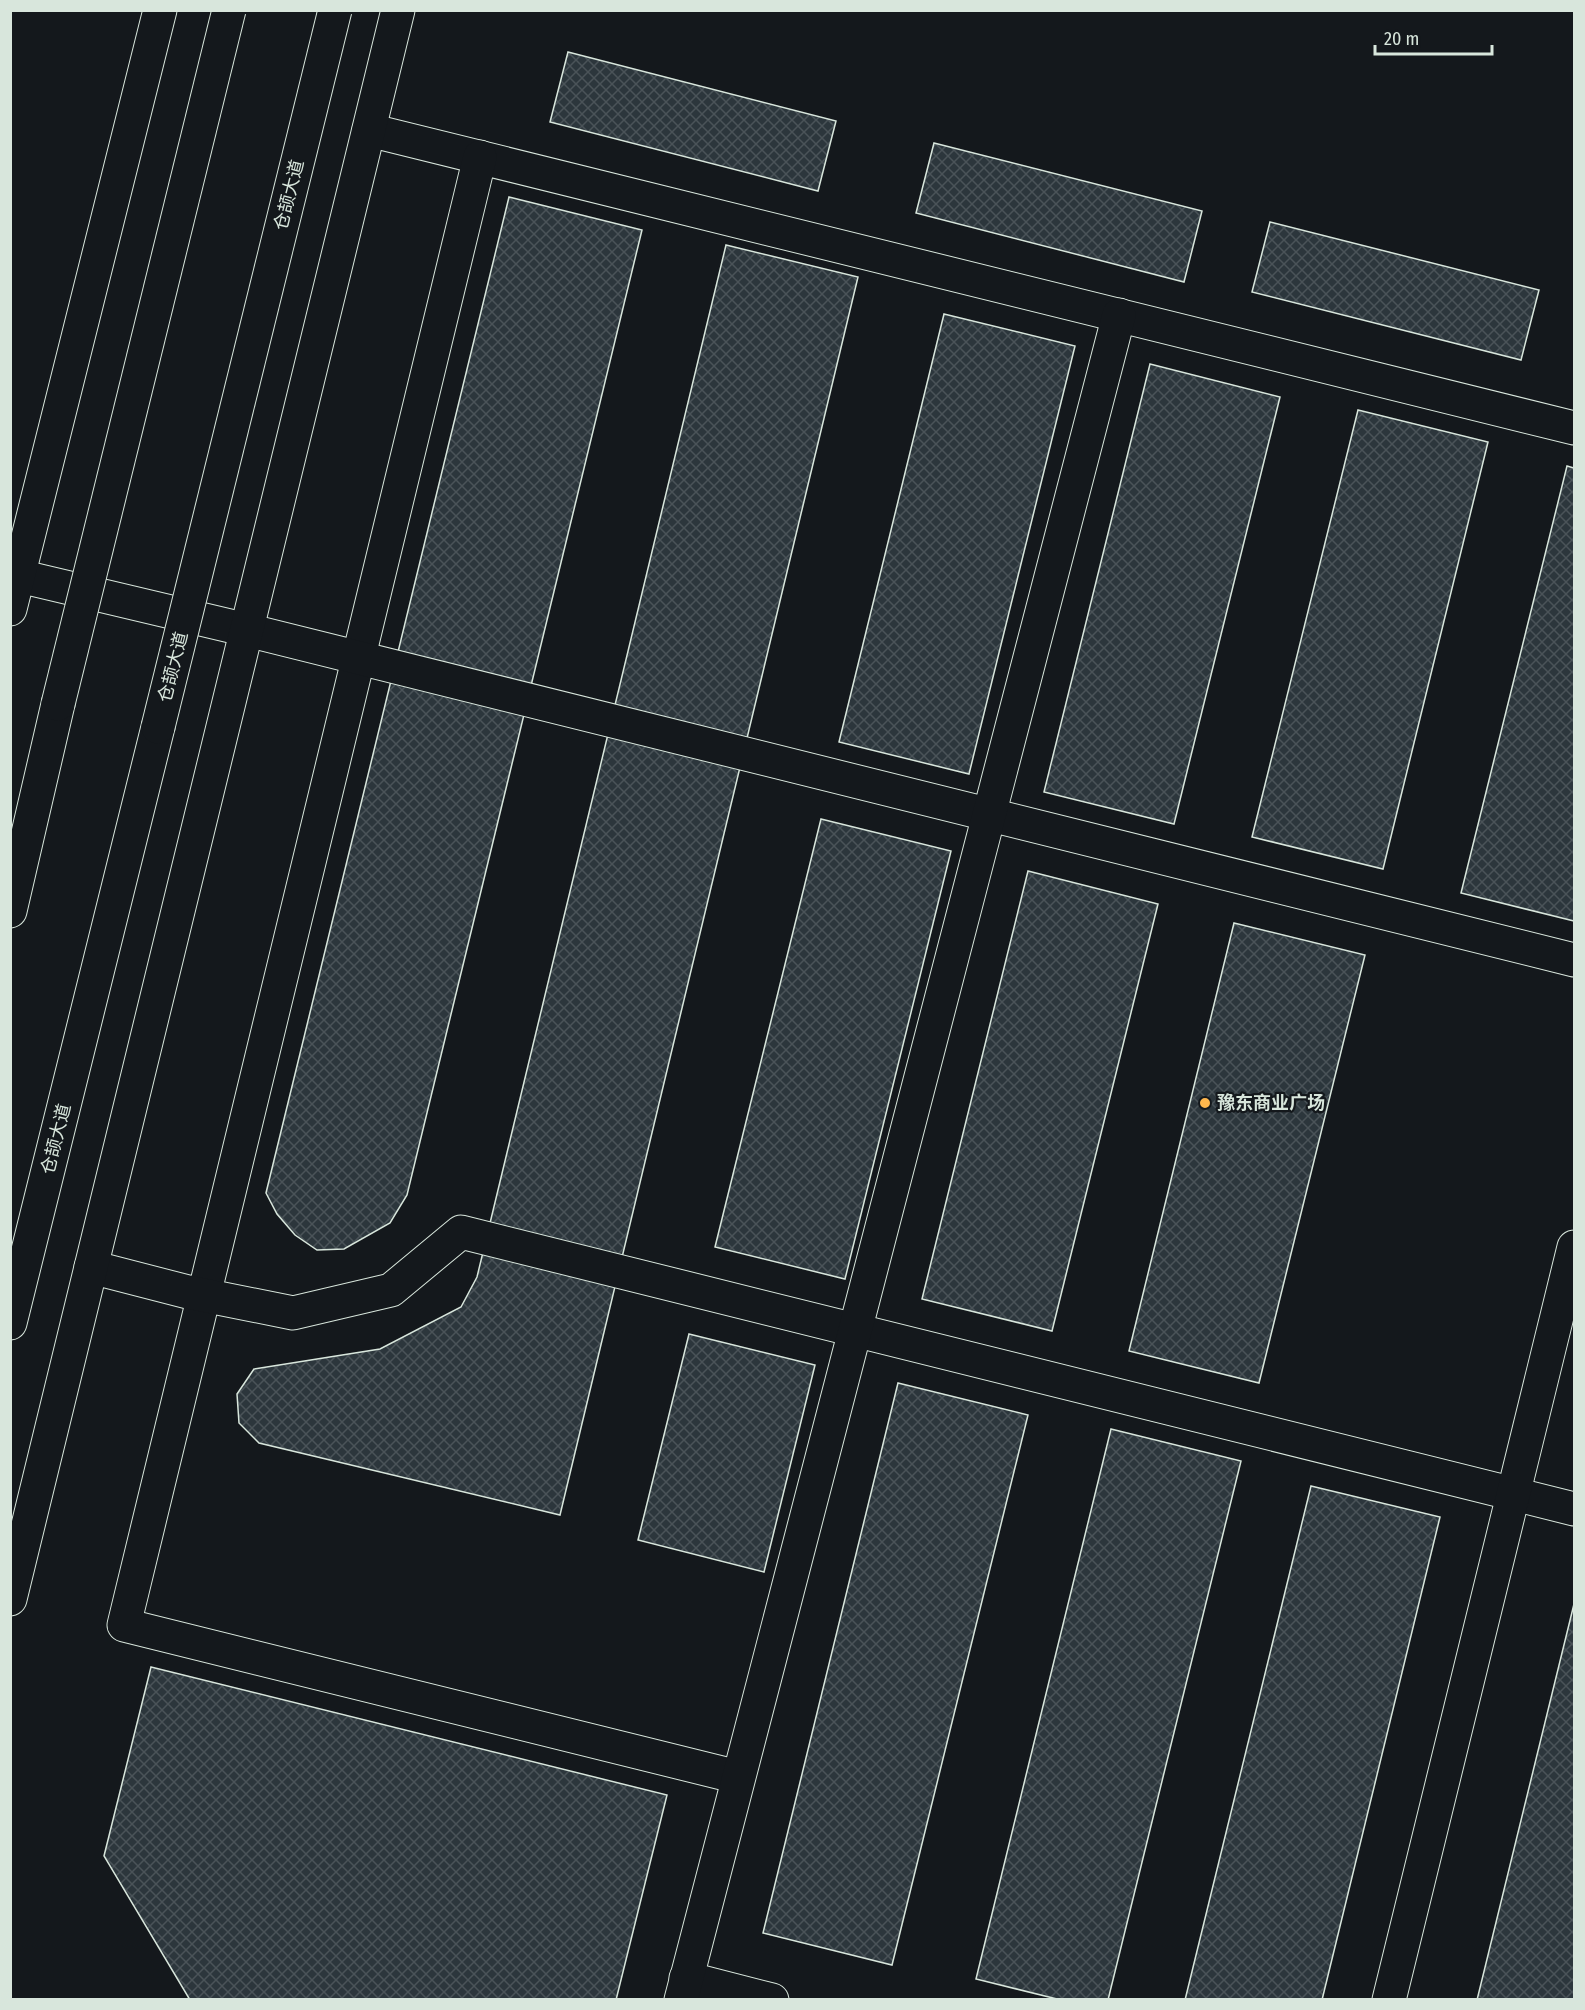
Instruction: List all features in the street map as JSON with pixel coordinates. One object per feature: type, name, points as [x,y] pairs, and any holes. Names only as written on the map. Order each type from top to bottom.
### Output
[{"type":"main road","points":[[10,609],[160,10]]},
{"type":"main road","points":[[10,911],[58,704],[229,10]]},
{"type":"main road","name":"仓颉大道","points":[[10,1323],[335,10]]},
{"type":"main road","points":[[10,1599],[398,10]]},
{"type":"main road","points":[[369,130],[1575,428]]},
{"type":"main road","points":[[480,157],[206,1295],[124,1625],[738,1777]]},
{"type":"main road","points":[[772,2000],[683,1989],[1119,315]]},
{"type":"main road","points":[[19,576],[247,630],[1575,960]]},
{"type":"main road","points":[[91,1267],[293,1313],[391,1290],[461,1232],[1575,1509]]},
{"type":"main road","points":[[1389,2000],[1575,1247]]},
{"type":"building","points":[[568,52],[836,121],[818,191],[550,122]]},
{"type":"building","points":[[934,143],[1202,211],[1184,282],[916,213]]},
{"type":"building","points":[[509,197],[642,230],[407,1195],[390,1223],[344,1249],[317,1250],[295,1235],[277,1214],[266,1193]]},
{"type":"building","points":[[1270,222],[1539,290],[1521,360],[1252,292]]},
{"type":"building","points":[[726,245],[858,277],[560,1515],[259,1443],[239,1423],[237,1394],[254,1369],[380,1349],[461,1307],[477,1277]]},
{"type":"building","points":[[944,314],[1075,346],[969,774],[839,742]]},
{"type":"building","points":[[1150,364],[1280,397],[1174,824],[1044,792]]},
{"type":"building","points":[[1358,410],[1488,442],[1383,869],[1252,837]]},
{"type":"building","points":[[1567,466],[1574,468],[1574,921],[1461,893]]},
{"type":"building","points":[[821,819],[951,851],[845,1279],[715,1247]]},
{"type":"building","points":[[1028,871],[1158,904],[1052,1331],[922,1299]]},
{"type":"building","points":[[1234,923],[1365,955],[1259,1383],[1129,1351]]},
{"type":"building","points":[[689,1334],[815,1365],[764,1572],[638,1540]]},
{"type":"building","points":[[898,1383],[1028,1415],[892,1965],[763,1933]]},
{"type":"building","points":[[1111,1429],[1241,1461],[1108,2000],[1061,2000],[976,1979]]},
{"type":"building","points":[[1311,1486],[1440,1517],[1322,2000],[1185,2000]]},
{"type":"building","points":[[1574,1604],[1574,2000],[1477,2000]]},
{"type":"building","points":[[151,1667],[667,1795],[616,2000],[190,2000],[104,1856]]},
{"type":"place","name":"豫东商业广场","points":[[1205,1103]]}]
